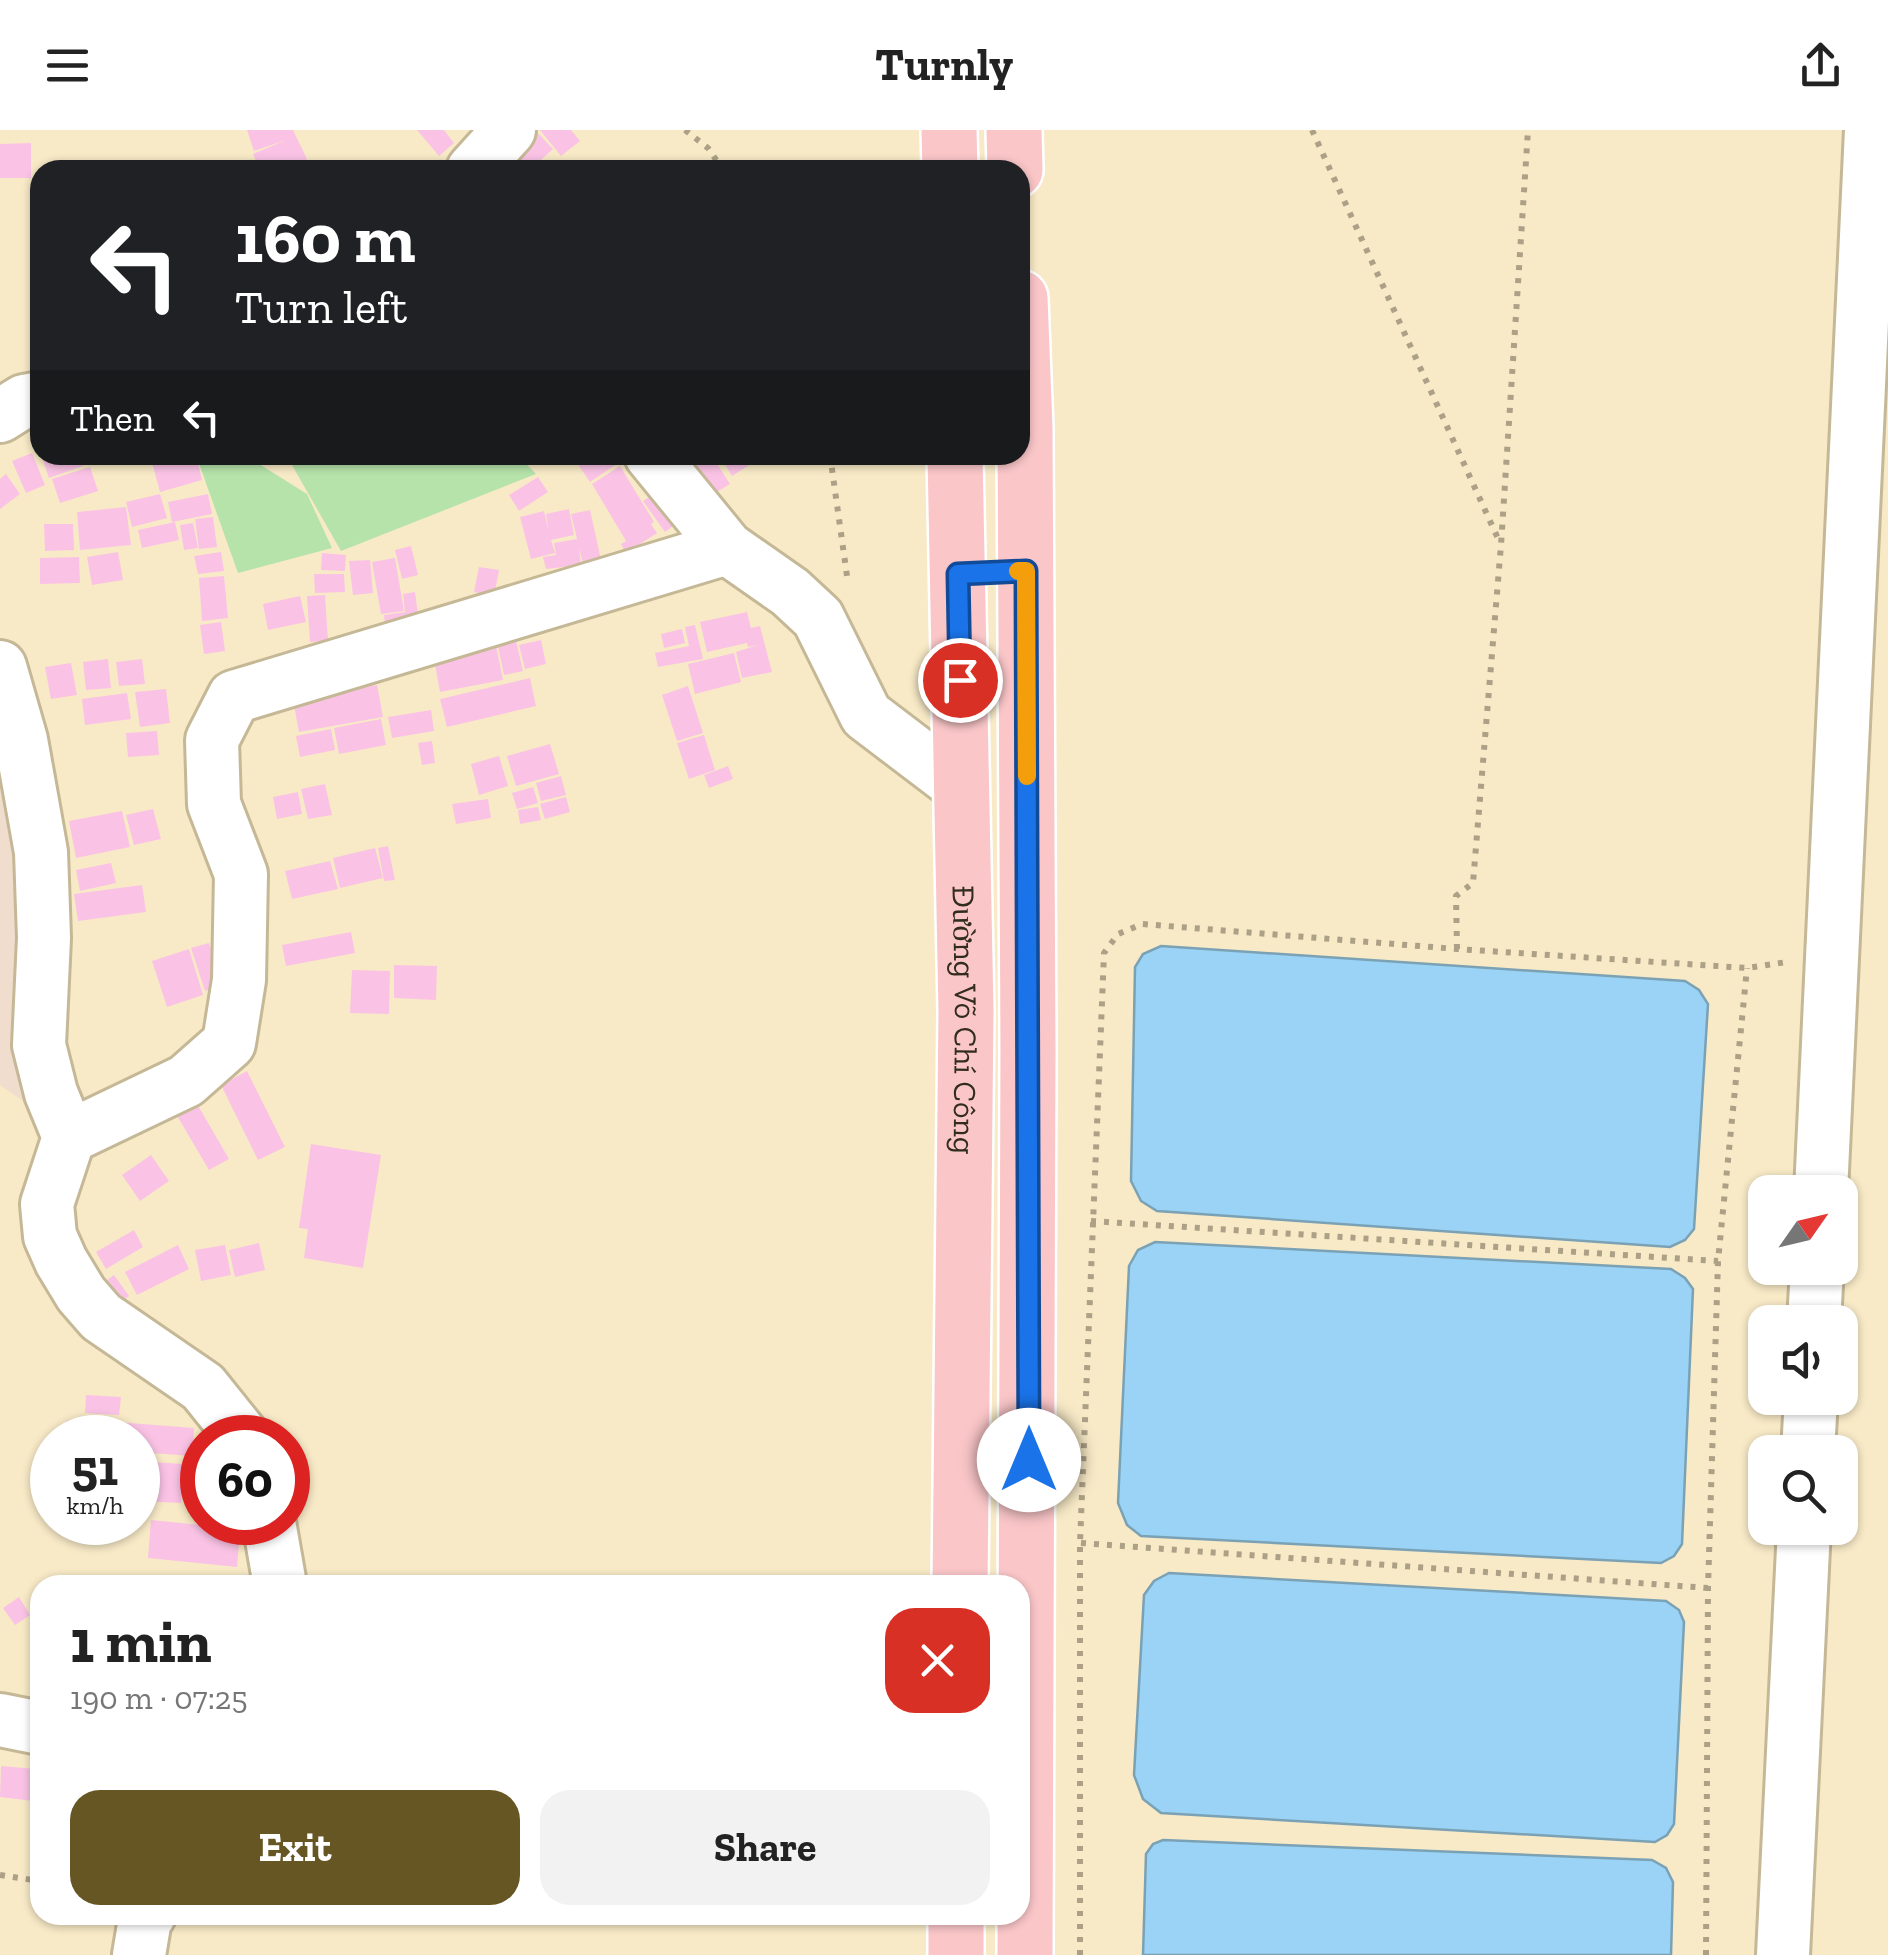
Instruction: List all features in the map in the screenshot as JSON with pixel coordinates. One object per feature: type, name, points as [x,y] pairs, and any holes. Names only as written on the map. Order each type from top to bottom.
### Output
[{"type":"main road","points":[[949,130],[950,160]]},
{"type":"main road","points":[[1014,130],[1015,160]]},
{"type":"main road","name":"Đường Võ Chí Công","points":[[955,465],[966,1011],[960,1575]]},
{"type":"main road","name":"Đường Võ Chí Công","points":[[1024,465],[1029,1575]]},
{"type":"main road","points":[[958,574],[1026,571]]},
{"type":"main road","points":[[956,1925],[956,1955]]},
{"type":"main road","name":"Đường Võ Chí Công","points":[[1026,1925],[1026,1955]]},
{"type":"street","points":[[483,160],[509,130]]},
{"type":"street","points":[[1822,1175],[1871,130]]},
{"type":"street","points":[[0,416],[30,400]]},
{"type":"street","points":[[659,465],[727,548],[790,592],[818,618],[866,715],[962,788]]},
{"type":"street","points":[[69,1137],[186,1081],[230,1043],[239,980],[240,874],[214,804],[212,740],[234,697],[727,548]]},
{"type":"street","points":[[0,667],[21,740],[41,852],[44,938],[38,1045],[51,1093],[69,1137],[47,1204],[50,1236],[60,1262],[101,1317],[203,1387],[226,1415]]},
{"type":"street","points":[[273,1545],[278,1575]]},
{"type":"street","points":[[1783,1955],[1803,1545]]},
{"type":"street","points":[[0,1720],[30,1726]]},
{"type":"street","points":[[139,1955],[144,1925]]},
{"type":"path","points":[[1312,130],[1501,545]]},
{"type":"path","points":[[1457,950],[1456,896],[1473,884],[1501,545],[1528,130]]},
{"type":"path","points":[[691,131],[717,160]]},
{"type":"path","points":[[831,465],[848,590]]},
{"type":"path","points":[[1080,1955],[1080,1543],[1091,1222],[1104,953],[1118,934],[1142,924],[1457,950],[1747,968],[1832,954]]},
{"type":"path","points":[[1706,1955],[1708,1588],[1718,1261],[1747,968]]},
{"type":"path","points":[[1091,1222],[1718,1261]]},
{"type":"path","points":[[1080,1543],[1708,1588]]},
{"type":"path","points":[[0,1875],[30,1880]]},
{"type":"shaded area","points":[[0,759],[19,759],[36,1110],[0,1085]]},
{"type":"green space","points":[[200,465],[261,465],[307,494],[332,548],[238,573]]},
{"type":"green space","points":[[292,465],[527,465],[536,474],[341,551]]},
{"type":"water","points":[[1161,946],[1685,981],[1699,990],[1708,1004],[1694,1229],[1685,1240],[1670,1247],[1157,1211],[1141,1201],[1131,1181],[1135,967],[1143,954]]},
{"type":"water","points":[[1155,1242],[1671,1269],[1693,1289],[1682,1544],[1674,1556],[1661,1563],[1141,1536],[1127,1525],[1118,1503],[1129,1266],[1138,1250]]},
{"type":"water","points":[[1169,1573],[1666,1601],[1679,1610],[1684,1622],[1674,1824],[1667,1835],[1655,1842],[1161,1813],[1143,1799],[1134,1775],[1144,1595],[1154,1581]]},
{"type":"water","points":[[1163,1840],[1652,1860],[1666,1868],[1673,1882],[1671,1955],[1143,1955],[1146,1854],[1153,1844]]},
{"type":"building","points":[[247,130],[293,130],[307,159],[256,160],[253,154],[286,140],[254,151]]},
{"type":"building","points":[[417,130],[444,130],[454,143],[439,156]]},
{"type":"building","points":[[524,130],[535,130],[553,149],[541,160],[491,160]]},
{"type":"building","points":[[540,130],[571,130],[580,141],[561,156]]},
{"type":"building","points":[[31,143],[30,178],[0,178],[0,144]]},
{"type":"building","points":[[30,454],[30,465],[37,465],[45,485],[26,493],[12,461]]},
{"type":"building","points":[[44,465],[83,465],[83,466],[49,478]]},
{"type":"building","points":[[153,465],[198,465],[202,480],[160,492]]},
{"type":"building","points":[[580,465],[615,465],[590,482]]},
{"type":"building","points":[[698,465],[718,465],[730,484],[698,503],[681,476]]},
{"type":"building","points":[[725,465],[749,465],[732,476]]},
{"type":"building","points":[[620,466],[657,533],[626,553],[621,544],[626,541],[592,484]]},
{"type":"building","points":[[90,467],[98,491],[60,503],[52,479]]},
{"type":"building","points":[[6,474],[20,494],[0,509],[0,479]]},
{"type":"building","points":[[538,477],[548,492],[519,511],[509,495]]},
{"type":"building","points":[[664,487],[685,517],[665,532],[643,501]]},
{"type":"building","points":[[160,494],[167,518],[132,527],[126,502]]},
{"type":"building","points":[[208,494],[212,514],[172,522],[168,502]]},
{"type":"building","points":[[126,507],[131,545],[80,550],[77,512]]},
{"type":"building","points":[[569,509],[574,535],[551,540],[555,553],[531,559],[520,517],[544,511],[549,532],[546,514]]},
{"type":"building","points":[[590,510],[601,560],[583,564],[579,548],[581,565],[546,569],[543,557],[556,555],[554,543],[577,539],[571,514]]},
{"type":"building","points":[[213,517],[217,547],[199,549],[195,519]]},
{"type":"building","points":[[175,522],[179,540],[142,548],[138,530]]},
{"type":"building","points":[[193,523],[198,548],[184,550],[180,525]]},
{"type":"building","points":[[44,524],[73,524],[74,550],[45,551]]},
{"type":"building","points":[[411,546],[418,575],[402,579],[395,550]]},
{"type":"building","points":[[118,552],[123,580],[92,585],[87,557]]},
{"type":"building","points":[[221,552],[224,571],[198,574],[194,556]]},
{"type":"building","points":[[322,553],[346,555],[345,571],[321,570]]},
{"type":"building","points":[[79,557],[80,583],[40,584],[40,558]]},
{"type":"building","points":[[395,558],[404,611],[381,614],[372,562]]},
{"type":"building","points":[[370,560],[373,593],[353,595],[349,561]]},
{"type":"building","points":[[479,567],[499,570],[494,596],[474,592]]},
{"type":"building","points":[[314,574],[344,574],[345,592],[315,593]]},
{"type":"building","points":[[224,576],[228,618],[202,621],[199,578]]},
{"type":"building","points":[[415,592],[420,630],[386,633],[384,615],[405,612],[403,594]]},
{"type":"building","points":[[325,595],[328,641],[310,642],[307,596]]},
{"type":"building","points":[[300,596],[306,622],[268,630],[263,604]]},
{"type":"building","points":[[747,612],[751,628],[760,626],[772,672],[742,678],[736,652],[758,645],[748,647],[747,643],[707,652],[700,622]]},
{"type":"building","points":[[221,622],[225,651],[204,654],[200,625]]},
{"type":"building","points":[[695,625],[703,659],[658,667],[655,653],[689,646],[685,627]]},
{"type":"building","points":[[513,628],[523,671],[504,675],[495,632]]},
{"type":"building","points":[[682,629],[685,643],[664,648],[661,634]]},
{"type":"building","points":[[493,631],[503,680],[440,692],[431,643]]},
{"type":"building","points":[[541,640],[546,664],[525,669],[519,645]]},
{"type":"building","points":[[734,653],[741,682],[695,694],[688,664]]},
{"type":"building","points":[[108,659],[111,688],[86,690],[83,662]]},
{"type":"building","points":[[142,659],[145,684],[119,686],[116,662]]},
{"type":"building","points":[[71,663],[77,695],[51,699],[45,667]]},
{"type":"building","points":[[530,678],[536,706],[447,727],[440,699]]},
{"type":"building","points":[[377,685],[383,717],[299,732],[293,700]]},
{"type":"building","points":[[688,686],[703,733],[677,741],[662,695]]},
{"type":"building","points":[[166,689],[170,723],[140,727],[135,692]]},
{"type":"building","points":[[127,693],[131,719],[85,725],[82,699]]},
{"type":"building","points":[[431,710],[434,731],[392,738],[388,717]]},
{"type":"building","points":[[381,719],[386,745],[339,754],[334,728]]},
{"type":"building","points":[[331,729],[335,750],[300,757],[296,736]]},
{"type":"building","points":[[157,731],[159,755],[128,757],[126,733]]},
{"type":"building","points":[[704,735],[715,770],[689,779],[677,743]]},
{"type":"building","points":[[432,741],[435,763],[422,765],[418,743]]},
{"type":"building","points":[[550,744],[559,774],[516,786],[507,756]]},
{"type":"building","points":[[499,756],[508,786],[479,795],[471,764]]},
{"type":"building","points":[[728,766],[733,779],[709,788],[704,775]]},
{"type":"building","points":[[561,776],[566,795],[541,801],[536,783]]},
{"type":"building","points":[[325,784],[332,815],[308,819],[301,789]]},
{"type":"building","points":[[533,787],[538,803],[517,809],[512,793]]},
{"type":"building","points":[[298,792],[302,814],[277,819],[273,797]]},
{"type":"building","points":[[566,797],[570,812],[545,819],[540,804]]},
{"type":"building","points":[[488,799],[491,818],[456,824],[452,804]]},
{"type":"building","points":[[538,807],[541,820],[520,824],[518,810]]},
{"type":"building","points":[[153,809],[161,839],[134,845],[126,815]]},
{"type":"building","points":[[122,811],[130,847],[76,858],[69,821]]},
{"type":"building","points":[[388,846],[395,880],[384,881],[378,848]]},
{"type":"building","points":[[375,848],[383,878],[340,888],[333,858]]},
{"type":"building","points":[[330,861],[338,889],[292,899],[285,871]]},
{"type":"building","points":[[111,863],[116,883],[80,891],[76,870]]},
{"type":"building","points":[[142,885],[146,912],[78,921],[74,894]]},
{"type":"building","points":[[351,932],[355,953],[286,966],[282,945]]},
{"type":"building","points":[[209,943],[223,985],[205,991],[191,948]]},
{"type":"building","points":[[189,949],[203,995],[167,1007],[152,961]]},
{"type":"building","points":[[394,965],[437,966],[436,1000],[394,998]]},
{"type":"building","points":[[352,970],[390,971],[389,1014],[350,1013]]},
{"type":"building","points":[[247,1071],[285,1147],[258,1160],[221,1085]]},
{"type":"building","points":[[196,1102],[229,1159],[209,1170],[176,1114]]},
{"type":"building","points":[[311,1144],[381,1155],[363,1268],[304,1258],[308,1229],[299,1228]]},
{"type":"building","points":[[151,1155],[169,1181],[140,1201],[122,1175]]},
{"type":"building","points":[[134,1230],[143,1247],[106,1269],[96,1252]]},
{"type":"building","points":[[259,1243],[265,1270],[235,1277],[229,1250]]},
{"type":"building","points":[[178,1245],[189,1269],[137,1295],[125,1272]]},
{"type":"building","points":[[225,1245],[231,1275],[201,1281],[195,1250]]},
{"type":"building","points":[[114,1275],[129,1296],[106,1313],[91,1292]]},
{"type":"building","points":[[86,1395],[121,1397],[119,1415],[85,1413]]},
{"type":"building","points":[[160,1425],[180,1427],[180,1455],[160,1454]]},
{"type":"building","points":[[160,1462],[180,1464],[180,1503],[160,1502]]},
{"type":"building","points":[[160,1521],[180,1523],[180,1545],[239,1545],[237,1567],[148,1558],[149,1545],[160,1545]]},
{"type":"building","points":[[19,1597],[30,1615],[15,1625],[3,1608]]},
{"type":"building","points":[[1,1766],[30,1768],[30,1801],[0,1797]]},
{"type":"slow traffic","points":[[1018,571],[1026,571],[1027,776]]},
{"type":"route","points":[[960,680],[958,574],[1026,571],[1029,1460]]}]
